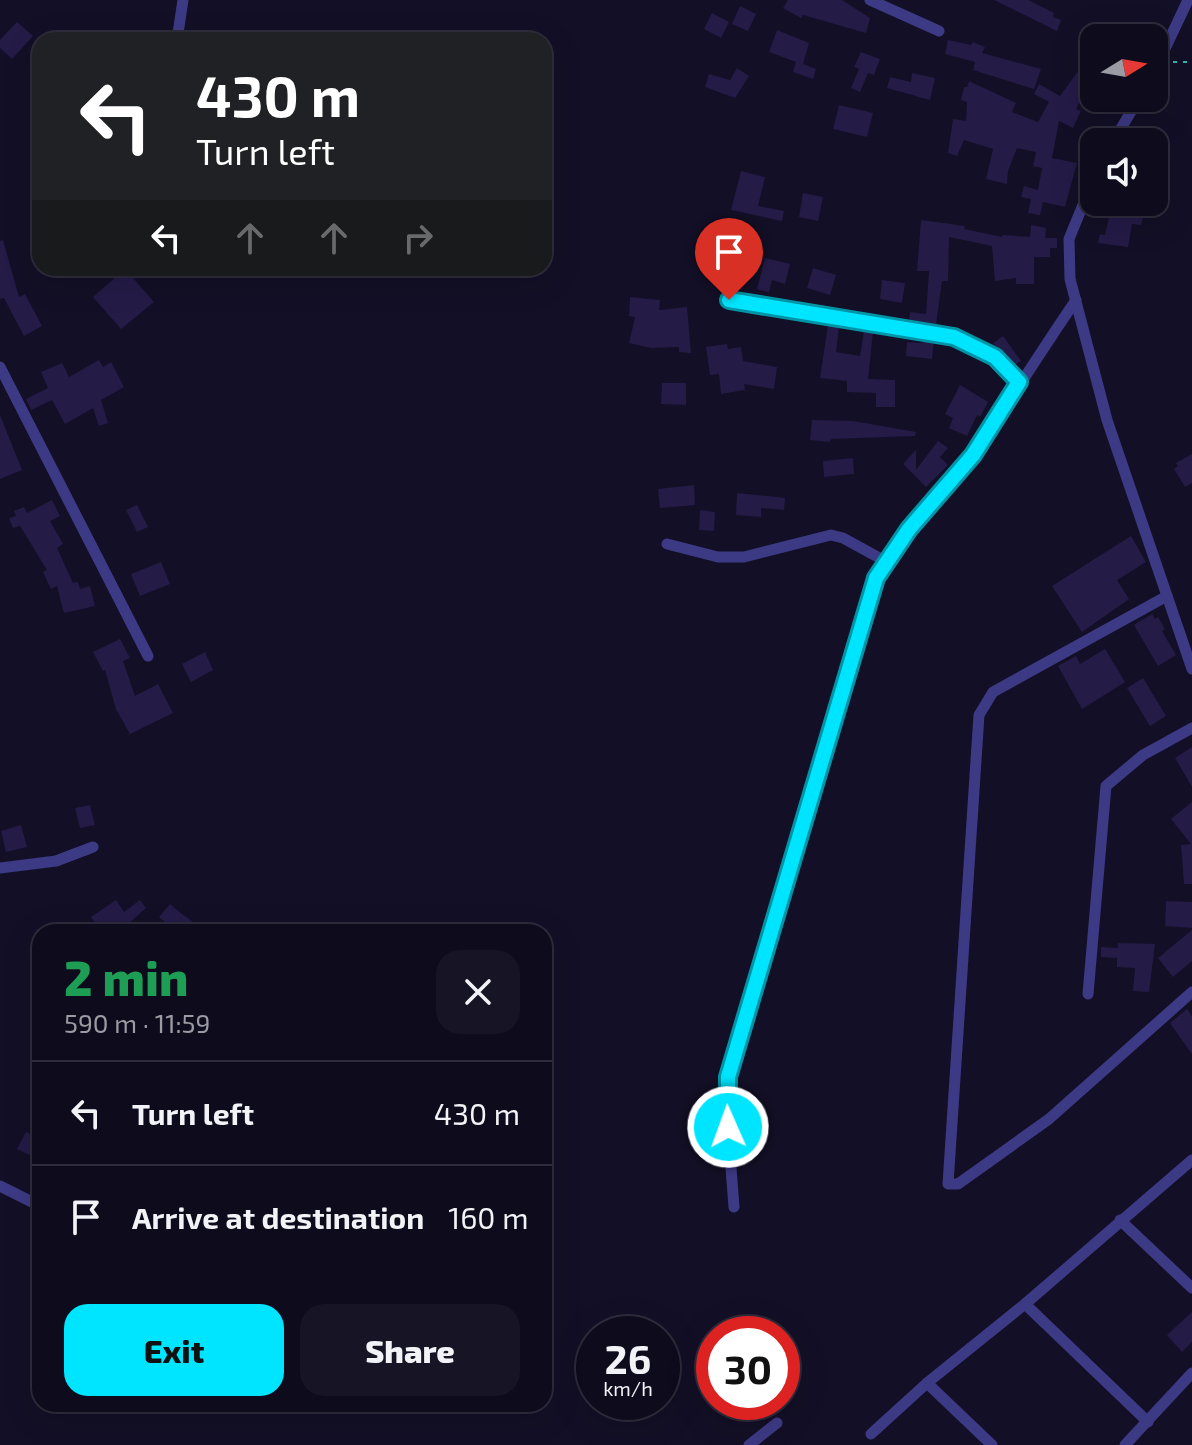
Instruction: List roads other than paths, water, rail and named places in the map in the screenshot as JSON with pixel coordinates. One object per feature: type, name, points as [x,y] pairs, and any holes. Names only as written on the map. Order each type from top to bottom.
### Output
[{"type":"street","points":[[178,32],[183,0]]},
{"type":"street","points":[[870,0],[939,31]]},
{"type":"street","points":[[1168,43],[1188,0]]},
{"type":"street","points":[[1080,212],[1069,239],[1070,279],[1107,420],[1192,669]]},
{"type":"street","points":[[729,300],[954,337],[995,357],[1019,382]]},
{"type":"street","points":[[734,1207],[726,1102],[728,1077],[876,578],[885,561],[973,455],[1076,300]]},
{"type":"street","points":[[0,367],[148,656]]},
{"type":"street","points":[[667,544],[718,557],[744,557],[831,535],[843,538],[885,561]]},
{"type":"street","points":[[1167,596],[993,692],[979,715],[948,1184],[958,1184],[1049,1119],[1192,992]]},
{"type":"street","points":[[1088,994],[1106,786],[1143,755],[1192,728]]},
{"type":"street","points":[[0,868],[56,861],[93,847]]},
{"type":"street","points":[[871,1434],[927,1383],[1025,1304],[1192,1160]]},
{"type":"street","points":[[0,1186],[32,1202]]},
{"type":"street","points":[[1120,1220],[1192,1288]]},
{"type":"street","points":[[1025,1304],[1148,1422]]},
{"type":"street","points":[[1125,1445],[1192,1373]]},
{"type":"street","points":[[927,1383],[992,1445]]},
{"type":"street","points":[[749,1445],[777,1423]]}]
